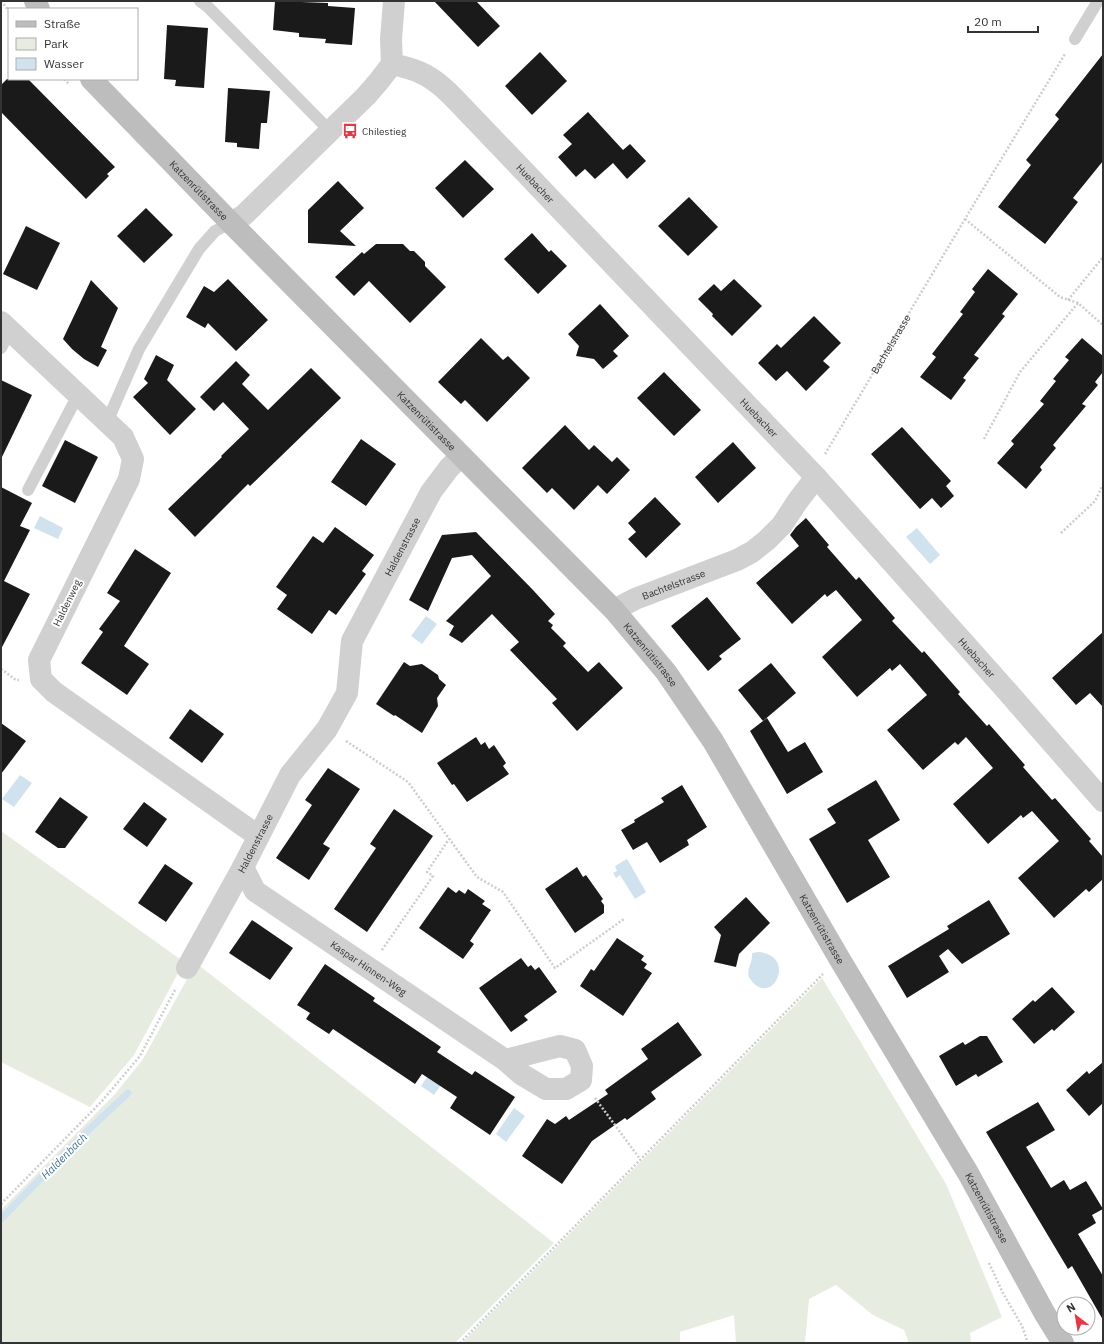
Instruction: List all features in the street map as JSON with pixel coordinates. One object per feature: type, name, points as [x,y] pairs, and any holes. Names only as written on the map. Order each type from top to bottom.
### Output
[{"type":"street","points":[[231,223],[244,215],[366,96],[392,64],[394,1]]},
{"type":"street","name":"Huebacher","points":[[392,64],[419,72],[431,78],[446,90],[816,477],[1103,801]]},
{"type":"street","name":"Katzenrütistrasse","points":[[92,80],[231,223],[614,610],[666,672],[713,741],[839,958],[968,1173],[1045,1314],[1063,1343]]},
{"type":"street","name":"Haldenweg","points":[[4,334],[78,395],[123,437],[133,459],[129,479],[39,660],[41,679],[54,692],[258,836]]},
{"type":"street","name":"Haldenstrasse","points":[[187,968],[243,867],[290,775],[327,729],[347,693],[352,641],[431,492],[449,468],[461,456]]},
{"type":"street","name":"Bachtelstrasse","points":[[614,610],[635,599],[737,560],[752,552],[782,525],[796,502],[816,477]]},
{"type":"street","name":"Kaspar Hinnen-Weg","points":[[243,867],[255,891],[505,1060],[521,1074],[546,1089],[566,1088],[581,1080]]},
{"type":"street","points":[[505,1060],[560,1046],[575,1050],[582,1066],[581,1080]]},
{"type":"lane","points":[[200,1],[208,7],[330,131]]},
{"type":"lane","points":[[1075,39],[1098,1]]},
{"type":"lane","points":[[107,422],[139,349],[199,249],[215,231],[231,223]]},
{"type":"lane","points":[[28,490],[78,395]]},
{"type":"path","points":[[1,1],[8,10]]},
{"type":"path","name":"Bachtelstrasse","points":[[816,477],[824,456],[965,219],[1075,39]]},
{"type":"path","points":[[965,219],[1060,297],[1078,303],[1103,325]]},
{"type":"path","points":[[1068,300],[1103,257]]},
{"type":"path","points":[[984,439],[1020,372],[1078,303]]},
{"type":"path","points":[[1061,533],[1095,501],[1103,485]]},
{"type":"path","points":[[327,729],[408,782],[477,877],[503,892],[555,968],[624,919]]},
{"type":"path","points":[[370,968],[433,876],[427,872],[450,839]]},
{"type":"path","points":[[1,1204],[102,1101],[140,1056],[187,968]]},
{"type":"path","points":[[460,1343],[825,972],[829,978]]},
{"type":"path","points":[[581,1080],[640,1159]]},
{"type":"path","points":[[987,1259],[1003,1293],[1022,1326],[1028,1343]]},
{"type":"green space","points":[[1,831],[184,962],[134,1055],[90,1107],[1,1062]]},
{"type":"green space","points":[[196,963],[554,1243],[455,1343],[1,1343],[1,1210],[116,1093],[143,1059]]},
{"type":"green space","points":[[822,978],[946,1184],[1002,1317],[970,1333],[971,1343],[909,1343],[904,1330],[873,1315],[836,1285],[809,1299],[805,1343],[736,1343],[734,1315],[680,1332],[680,1343],[462,1343]]},
{"type":"water","points":[[40,516],[63,528],[58,539],[34,528]]},
{"type":"water","points":[[917,528],[940,555],[930,564],[906,537]]},
{"type":"water","points":[[426,616],[437,624],[422,644],[411,636]]},
{"type":"water","points":[[20,775],[32,783],[14,807],[2,799]]},
{"type":"water","points":[[627,859],[646,892],[635,899],[620,875],[616,878],[613,873],[617,871],[615,866]]},
{"type":"water","points":[[758,952],[769,955],[776,960],[779,967],[776,981],[771,986],[764,988],[757,986],[748,974],[752,960],[752,953]]},
{"type":"water","points":[[441,1057],[454,1066],[434,1095],[421,1086]]},
{"type":"water","points":[[514,1108],[525,1116],[506,1142],[496,1134]]},
{"type":"building","points":[[275,1],[328,3],[328,6],[355,8],[352,45],[325,43],[326,39],[299,37],[299,33],[273,30]]},
{"type":"building","points":[[434,1],[476,1],[500,26],[478,47]]},
{"type":"building","points":[[167,25],[208,28],[204,88],[175,86],[176,80],[164,79]]},
{"type":"building","points":[[540,52],[567,81],[532,115],[505,86]]},
{"type":"building","points":[[1103,54],[1103,161],[1073,198],[1078,202],[1045,244],[998,207],[1031,165],[1026,160],[1059,119],[1055,115]]},
{"type":"building","points":[[7,79],[29,80],[115,167],[107,174],[109,176],[86,199],[1,112],[1,85]]},
{"type":"building","points":[[228,88],[270,91],[267,123],[261,123],[259,149],[237,147],[237,143],[225,142]]},
{"type":"building","points":[[588,112],[623,150],[630,144],[646,161],[627,179],[613,163],[595,179],[585,169],[576,177],[558,157],[572,144],[563,135]]},
{"type":"building","points":[[465,160],[494,189],[463,218],[435,188]]},
{"type":"building","points":[[338,181],[364,208],[340,231],[356,246],[308,243],[308,210]]},
{"type":"building","points":[[689,197],[718,227],[688,256],[658,226]]},
{"type":"building","points":[[146,208],[173,235],[144,263],[117,236]]},
{"type":"building","points":[[26,226],[60,243],[37,290],[3,274]]},
{"type":"building","points":[[532,233],[549,252],[551,250],[567,266],[538,294],[504,259]]},
{"type":"building","points":[[376,244],[403,244],[410,251],[414,251],[425,262],[425,266],[446,287],[410,323],[369,281],[354,296],[335,277],[362,252],[364,254]]},
{"type":"building","points":[[988,269],[1018,294],[1002,314],[1005,316],[974,355],[979,358],[963,378],[966,380],[951,400],[920,377],[936,357],[932,354],[963,314],[960,312],[975,292],[972,289]]},
{"type":"building","points":[[228,279],[268,320],[236,351],[208,323],[205,328],[186,317],[204,286],[214,292]]},
{"type":"building","points":[[734,279],[762,306],[732,336],[698,299],[714,284],[721,291]]},
{"type":"building","points":[[91,280],[118,308],[101,347],[107,350],[98,367],[84,359],[63,339]]},
{"type":"building","points":[[600,304],[629,336],[613,351],[618,356],[603,369],[594,359],[576,356],[579,346],[568,334]]},
{"type":"building","points":[[814,316],[841,343],[823,361],[830,367],[806,391],[787,371],[776,381],[758,363],[777,344],[781,348]]},
{"type":"building","points":[[481,338],[503,360],[508,356],[530,378],[487,422],[465,400],[461,404],[438,382]]},
{"type":"building","points":[[1082,338],[1103,356],[1103,372],[1095,382],[1098,385],[1082,404],[1086,406],[1053,445],[1056,448],[1040,467],[1042,470],[1026,489],[997,463],[1014,444],[1011,441],[1044,404],[1040,401],[1056,381],[1053,379],[1069,360],[1065,357]]},
{"type":"building","points":[[156,355],[174,365],[167,380],[196,409],[170,435],[133,397],[148,383],[144,379]]},
{"type":"building","points":[[236,361],[250,375],[242,384],[268,410],[311,368],[341,398],[250,486],[248,484],[195,537],[168,509],[249,429],[223,402],[214,411],[200,397]]},
{"type":"building","points":[[664,372],[701,410],[674,436],[637,398]]},
{"type":"building","points":[[1,380],[32,395],[1,459]]},
{"type":"building","points":[[565,425],[589,450],[594,445],[612,462],[617,457],[630,470],[607,494],[598,485],[574,510],[552,488],[547,493],[522,468]]},
{"type":"building","points":[[902,427],[951,481],[946,486],[954,496],[941,508],[932,498],[920,509],[871,454]]},
{"type":"building","points":[[361,439],[396,464],[366,506],[331,482]]},
{"type":"building","points":[[65,440],[98,457],[75,503],[42,486]]},
{"type":"building","points":[[733,442],[756,468],[718,503],[695,477]]},
{"type":"building","points":[[1,487],[32,503],[20,526],[30,530],[4,581],[30,594],[1,649]]},
{"type":"building","points":[[655,497],[681,524],[646,558],[628,539],[636,532],[628,523]]},
{"type":"building","points":[[806,518],[829,545],[827,547],[856,580],[859,577],[895,618],[892,621],[922,653],[924,651],[960,692],[958,694],[987,726],[989,724],[1025,765],[1023,767],[1052,800],[1055,798],[1091,839],[1089,841],[1103,857],[1103,879],[1089,892],[1086,889],[1054,918],[1018,878],[1059,841],[1032,811],[1023,818],[1021,815],[988,844],[953,804],[993,768],[966,737],[958,745],[955,742],[923,770],[887,730],[927,695],[900,664],[892,671],[890,668],[857,697],[822,657],[862,620],[836,590],[827,597],[825,594],[792,624],[756,583],[799,546],[790,535]]},
{"type":"building","points":[[335,527],[374,555],[362,571],[366,574],[336,615],[329,610],[312,634],[277,609],[287,595],[276,587],[313,536],[323,543]]},
{"type":"building","points":[[476,532],[555,614],[548,621],[553,625],[551,628],[566,643],[563,646],[588,672],[599,662],[623,688],[577,731],[552,703],[557,699],[510,650],[519,642],[492,614],[462,643],[449,635],[454,626],[446,621],[491,576],[472,555],[452,558],[428,611],[409,600],[442,535]]},
{"type":"building","points":[[135,549],[171,573],[124,646],[149,664],[127,695],[81,663],[103,632],[99,629],[120,601],[107,593]]},
{"type":"building","points":[[707,597],[741,639],[719,656],[722,659],[708,671],[671,626]]},
{"type":"building","points":[[1103,632],[1103,707],[1090,693],[1076,705],[1052,678]]},
{"type":"building","points":[[404,662],[410,666],[422,664],[438,675],[439,679],[446,685],[437,698],[438,706],[422,733],[376,704]]},
{"type":"building","points":[[771,663],[796,693],[763,721],[738,690]]},
{"type":"building","points":[[190,709],[224,734],[202,763],[169,738]]},
{"type":"building","points":[[767,718],[788,752],[805,742],[823,772],[787,794],[750,731]]},
{"type":"building","points":[[1,723],[26,741],[1,774]]},
{"type":"building","points":[[476,737],[481,745],[485,742],[489,749],[494,745],[506,763],[503,766],[509,774],[467,802],[454,784],[452,785],[437,763]]},
{"type":"building","points":[[328,768],[360,789],[323,844],[330,848],[309,880],[276,858],[312,805],[305,800]]},
{"type":"building","points":[[876,780],[900,820],[868,840],[890,877],[847,903],[809,839],[836,823],[827,809]]},
{"type":"building","points":[[682,785],[707,827],[687,840],[689,845],[660,863],[647,842],[633,850],[621,830],[635,822],[634,820],[664,802],[661,798]]},
{"type":"building","points":[[60,797],[88,817],[65,848],[58,848],[35,832]]},
{"type":"building","points":[[144,802],[167,819],[147,847],[123,829]]},
{"type":"building","points":[[394,809],[433,836],[367,932],[334,909],[376,848],[370,844]]},
{"type":"building","points":[[165,864],[193,883],[166,922],[138,903]]},
{"type":"building","points":[[577,867],[583,877],[586,875],[603,899],[601,901],[604,905],[604,913],[575,933],[545,889]]},
{"type":"building","points":[[448,887],[456,893],[459,890],[465,894],[468,889],[485,901],[482,904],[491,910],[470,941],[474,944],[463,959],[419,928]]},
{"type":"building","points":[[746,897],[770,923],[739,954],[736,967],[714,962],[721,935],[714,927]]},
{"type":"building","points":[[989,900],[1010,934],[962,964],[948,949],[939,956],[949,972],[907,998],[888,966],[949,929],[947,926]]},
{"type":"building","points":[[252,920],[293,948],[270,980],[229,953]]},
{"type":"building","points":[[617,938],[644,956],[641,960],[647,964],[644,968],[652,973],[623,1016],[580,986],[591,969],[594,971]]},
{"type":"building","points":[[521,958],[528,967],[531,965],[535,970],[539,967],[557,992],[524,1016],[528,1020],[511,1032],[479,988]]},
{"type":"building","points":[[325,964],[375,998],[373,1001],[441,1047],[437,1052],[472,1075],[475,1071],[515,1097],[490,1135],[450,1108],[457,1097],[422,1074],[415,1084],[333,1029],[329,1034],[306,1019],[310,1013],[297,1005]]},
{"type":"building","points":[[1052,987],[1075,1012],[1054,1031],[1052,1029],[1034,1044],[1012,1019],[1033,1000],[1035,1002]]},
{"type":"building","points":[[678,1022],[702,1055],[651,1092],[656,1099],[627,1120],[625,1118],[592,1141],[562,1184],[522,1156],[547,1119],[555,1124],[566,1116],[569,1120],[608,1094],[605,1090],[648,1059],[641,1049]]},
{"type":"building","points":[[980,1036],[987,1036],[1003,1062],[978,1077],[976,1074],[956,1086],[939,1056],[963,1042],[965,1045]]},
{"type":"building","points":[[1103,1062],[1103,1103],[1089,1116],[1066,1090],[1087,1071],[1089,1074]]},
{"type":"building","points":[[1038,1102],[1055,1130],[1026,1147],[1051,1188],[1064,1180],[1070,1190],[1086,1181],[1103,1209],[1092,1215],[1096,1223],[1078,1234],[1103,1276],[1103,1320],[1096,1308],[1096,1296],[1089,1296],[1072,1266],[1068,1269],[986,1132]]},
{"type":"waterway","name":"Haldenbach","points":[[1,1219],[82,1136],[128,1093]]},
{"type":"place","name":"Chilestieg","points":[[350,131]]}]
